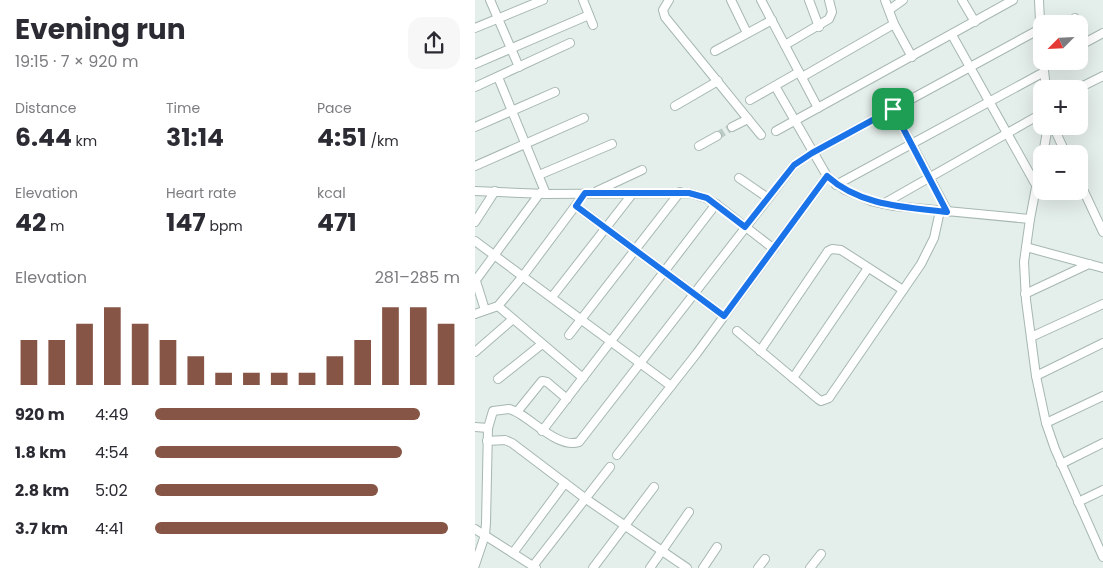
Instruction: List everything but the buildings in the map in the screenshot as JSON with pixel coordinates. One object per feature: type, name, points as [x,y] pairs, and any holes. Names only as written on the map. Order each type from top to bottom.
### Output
[{"type":"street","points":[[490,0],[519,67]]},
{"type":"street","points":[[475,28],[543,0]]},
{"type":"street","points":[[583,0],[593,25]]},
{"type":"street","points":[[669,0],[663,10],[665,17],[761,135]]},
{"type":"street","points":[[731,0],[747,33]]},
{"type":"street","points":[[761,0],[818,108]]},
{"type":"street","points":[[809,0],[819,26]]},
{"type":"street","points":[[785,45],[819,26],[831,16],[829,0]]},
{"type":"street","points":[[885,0],[894,24],[912,57]]},
{"type":"street","points":[[889,10],[903,0]]},
{"type":"street","points":[[962,0],[975,22]]},
{"type":"street","points":[[776,131],[953,35],[1013,0]]},
{"type":"street","points":[[1039,0],[1040,15]]},
{"type":"street","points":[[475,64],[589,15]]},
{"type":"street","points":[[715,51],[771,20]]},
{"type":"street","points":[[750,100],[894,24]]},
{"type":"street","points":[[475,565],[485,535],[487,441],[488,428],[493,411],[509,409],[517,412],[542,431],[574,443],[579,442],[789,169],[812,153],[1033,33]]},
{"type":"street","points":[[1088,41],[1103,33]]},
{"type":"street","points":[[953,35],[1033,180]]},
{"type":"street","points":[[475,87],[570,44]]},
{"type":"street","points":[[836,185],[989,100],[1037,70]]},
{"type":"street","points":[[1088,84],[1103,76]]},
{"type":"street","points":[[498,77],[539,175],[543,194]]},
{"type":"street","points":[[675,106],[718,81]]},
{"type":"street","points":[[775,86],[812,153],[827,176],[836,185],[856,195],[883,204],[944,212],[1030,219]]},
{"type":"street","points":[[475,127],[555,92]]},
{"type":"street","points":[[737,331],[818,399],[821,401],[829,398],[927,253],[944,212],[929,176],[893,109]]},
{"type":"street","points":[[475,166],[583,118]]},
{"type":"street","points":[[883,204],[929,176],[1033,118]]},
{"type":"street","points":[[732,128],[748,119]]},
{"type":"street","points":[[699,146],[717,136]]},
{"type":"street","points":[[539,175],[612,144]]},
{"type":"street","points":[[475,314],[498,306],[576,206],[589,193],[642,170]]},
{"type":"street","points":[[617,455],[724,316],[827,176]]},
{"type":"street","points":[[739,178],[768,198]]},
{"type":"street","points":[[475,191],[543,194],[680,192],[698,195],[716,204],[774,249]]},
{"type":"street","points":[[475,222],[495,192]]},
{"type":"street","points":[[569,335],[680,192]]},
{"type":"street","points":[[552,297],[633,193]]},
{"type":"street","points":[[485,310],[475,279],[543,194]]},
{"type":"street","points":[[1033,200],[1024,262],[1025,294],[1046,423],[1061,464],[1103,557]]},
{"type":"street","points":[[1088,200],[1103,232]]},
{"type":"street","points":[[542,431],[716,204]]},
{"type":"street","points":[[576,206],[724,316]]},
{"type":"street","points":[[1093,212],[1103,210]]},
{"type":"street","points":[[475,241],[671,386]]},
{"type":"street","points":[[1026,247],[1103,268]]},
{"type":"street","points":[[760,350],[832,248],[841,250],[903,290]]},
{"type":"street","points":[[1025,294],[1089,264]]},
{"type":"street","points":[[793,378],[868,268]]},
{"type":"street","points":[[1031,338],[1103,304]]},
{"type":"street","points":[[498,306],[583,378]]},
{"type":"street","points":[[475,352],[513,319]]},
{"type":"street","points":[[1037,376],[1103,343]]},
{"type":"street","points":[[499,379],[542,344]]},
{"type":"street","points":[[517,412],[542,381],[547,382],[567,399]]},
{"type":"street","points":[[1046,423],[1103,396]]},
{"type":"street","points":[[475,427],[488,428]]},
{"type":"street","points":[[487,441],[505,440],[512,443],[586,499],[687,568]]},
{"type":"street","points":[[1061,464],[1103,443]]},
{"type":"street","points":[[475,529],[535,567],[610,468]]},
{"type":"street","points":[[513,553],[565,483]]},
{"type":"street","points":[[593,568],[654,487]]},
{"type":"street","points":[[1078,502],[1103,490]]},
{"type":"street","points":[[650,568],[689,512]]},
{"type":"street","points":[[1095,540],[1103,536]]},
{"type":"street","points":[[703,568],[717,547]]},
{"type":"street","points":[[810,568],[821,554]]},
{"type":"street","points":[[758,568],[765,558]]},
{"type":"tunnel","points":[[717,136],[732,127]]},
{"type":"route","points":[[893,109],[947,212],[894,206],[871,201],[836,185],[827,176],[724,316],[576,206],[585,193],[689,193],[707,198],[745,227],[794,165],[812,153],[893,109]]}]
